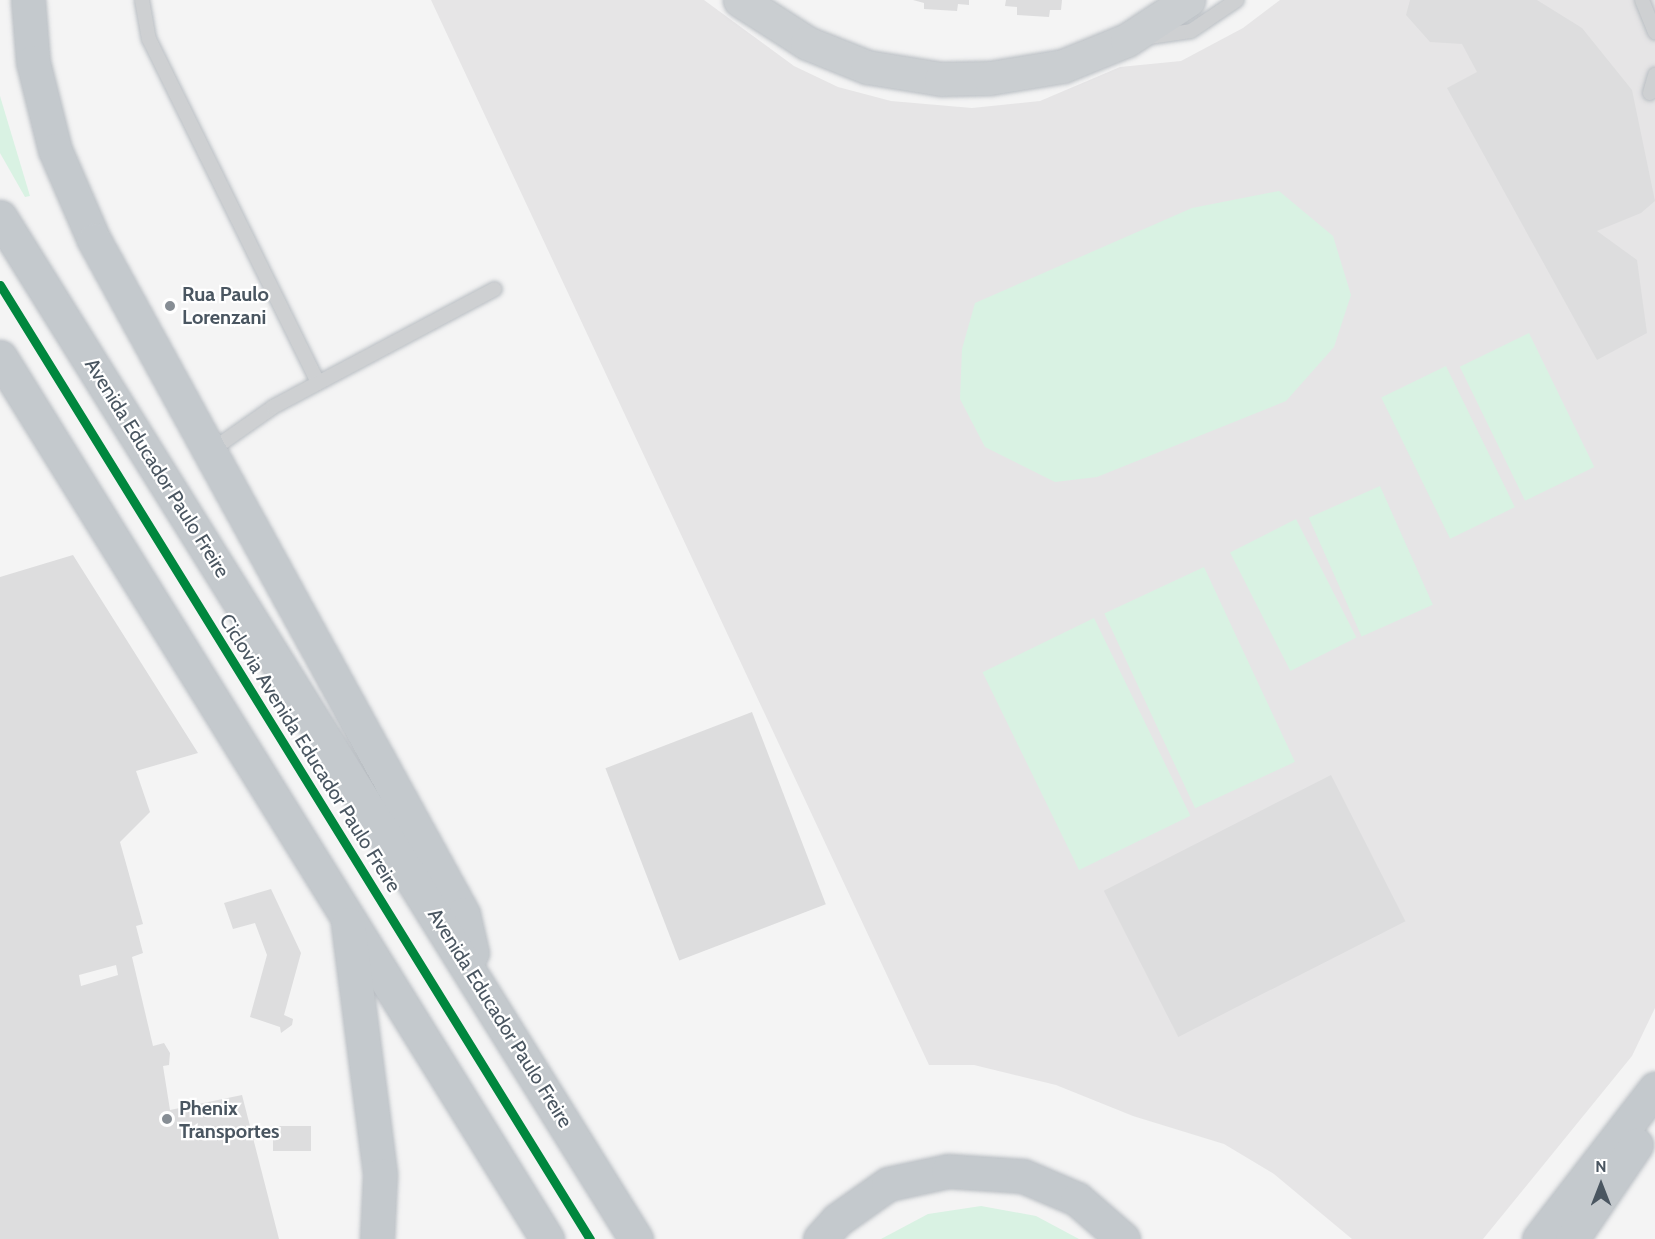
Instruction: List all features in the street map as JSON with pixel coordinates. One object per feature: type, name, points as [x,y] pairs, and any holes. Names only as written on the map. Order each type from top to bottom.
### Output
[{"type":"highway","points":[[28,0],[33,62],[55,150],[93,240],[463,914],[480,984]]},
{"type":"highway","name":"Avenida Educador Paulo Freire","points":[[0,217],[480,984],[636,1239]]},
{"type":"highway","points":[[0,357],[547,1239]]},
{"type":"highway","points":[[347,914],[380,1175],[377,1239]]},
{"type":"highway","points":[[1539,1239],[1655,1089]]},
{"type":"highway","points":[[1572,1239],[1604,1197],[1655,1112]]},
{"type":"highway","points":[[820,1239],[852,1208],[888,1185],[948,1171],[1023,1176],[1077,1199],[1122,1239]]},
{"type":"main road","points":[[740,0],[807,43],[867,67],[941,79],[990,78],[1063,66],[1127,40],[1188,0]]},
{"type":"lane","points":[[142,0],[149,39],[318,383]]},
{"type":"lane","points":[[1127,40],[1191,31],[1237,0]]},
{"type":"lane","points":[[1642,0],[1655,32]]},
{"type":"lane","points":[[1650,93],[1655,75]]},
{"type":"lane","points":[[209,452],[273,407],[495,289]]},
{"type":"shaded area","points":[[431,0],[704,0],[794,66],[838,87],[891,101],[972,108],[1040,101],[1120,67],[1181,61],[1243,28],[1280,0],[1655,0],[1655,1008],[1632,1056],[1483,1239],[1352,1239],[1274,1174],[1224,1144],[1133,1116],[1056,1085],[974,1065],[929,1065]]},
{"type":"green space","points":[[0,96],[30,196],[25,197],[0,153]]},
{"type":"green space","points":[[1279,191],[1333,236],[1351,295],[1334,347],[1286,401],[1097,477],[1055,482],[985,447],[960,399],[962,349],[975,303],[1192,208]]},
{"type":"green space","points":[[1529,333],[1594,467],[1525,501],[1460,367]]},
{"type":"green space","points":[[1446,366],[1515,507],[1450,539],[1381,398]]},
{"type":"green space","points":[[1380,486],[1433,605],[1362,636],[1309,518]]},
{"type":"green space","points":[[1296,519],[1356,638],[1290,671],[1230,553]]},
{"type":"green space","points":[[1204,567],[1295,762],[1195,808],[1104,613]]},
{"type":"green space","points":[[1094,618],[1190,816],[1079,870],[983,672]]},
{"type":"green space","points":[[981,1206],[1036,1216],[1079,1239],[881,1239],[928,1214]]},
{"type":"building","points":[[913,0],[969,0],[969,5],[958,4],[957,11],[924,9],[924,3]]},
{"type":"building","points":[[1006,0],[1062,0],[1061,10],[1050,10],[1049,17],[1017,15],[1017,7],[1005,6]]},
{"type":"building","points":[[1410,0],[1537,0],[1582,28],[1632,90],[1655,201],[1641,213],[1597,231],[1637,260],[1647,333],[1597,360],[1447,88],[1477,72],[1462,44],[1430,42],[1406,15]]},
{"type":"building","points":[[73,555],[198,753],[136,771],[150,812],[120,842],[143,924],[136,926],[143,953],[132,957],[153,1046],[164,1043],[170,1053],[169,1065],[163,1066],[170,1110],[242,1095],[279,1239],[0,1239],[0,577]],"holes":[[[116,965],[118,975],[81,986],[79,975]]]},
{"type":"building","points":[[752,712],[826,904],[679,961],[605,768]]},
{"type":"building","points":[[1331,775],[1405,921],[1178,1037],[1104,891]]},
{"type":"building","points":[[271,889],[301,953],[284,1015],[293,1019],[292,1025],[281,1033],[280,1027],[250,1017],[267,955],[255,923],[233,929],[224,903]]},
{"type":"building","points":[[273,1126],[311,1126],[311,1151],[273,1151]]},
{"type":"cycle path","name":"Ciclovia Avenida Educador Paulo Freire","points":[[0,285],[590,1239]]},
{"type":"place","name":"Rua Paulo Lorenzani","points":[[170,306]]},
{"type":"place","name":"Phenix Transportes","points":[[167,1119]]}]
